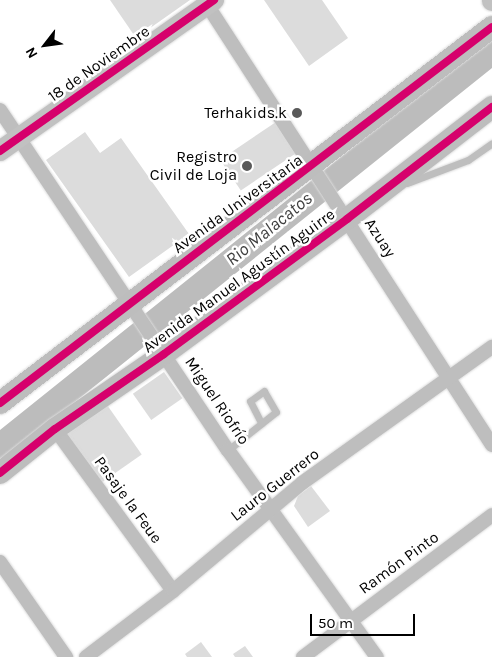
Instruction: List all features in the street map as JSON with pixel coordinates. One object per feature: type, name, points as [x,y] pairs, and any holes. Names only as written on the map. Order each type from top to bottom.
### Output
[{"type":"main road","name":"Avenida Universitaria","points":[[0,403],[317,171],[492,27]]},
{"type":"main road","name":"Avenida Manuel Agustín Aguirre","points":[[0,473],[55,429],[345,216],[381,193],[492,107]]},
{"type":"street","name":"18 de Noviembre","points":[[0,151],[208,2]]},
{"type":"street","name":"Azuay","points":[[208,2],[492,445]]},
{"type":"street","name":"Miguel Riofrío","points":[[0,110],[228,450],[377,657]]},
{"type":"street","name":"Lauro Guerrero","points":[[86,657],[173,591],[271,509],[492,347]]},
{"type":"street","name":"Pasaje la Feue","points":[[55,429],[173,591]]},
{"type":"street","name":"Ramón Pinto","points":[[303,657],[351,619],[492,515]]},
{"type":"street","points":[[0,562],[66,657]]},
{"type":"lane","points":[[381,193],[468,160],[492,143]]},
{"type":"lane","points":[[228,450],[261,423],[277,408],[264,390],[250,401],[261,423]]},
{"type":"building","points":[[110,0],[190,0],[136,38]]},
{"type":"building","points":[[264,0],[322,0],[348,38],[309,66]]},
{"type":"building","points":[[279,120],[300,151],[241,190],[220,160]]},
{"type":"building","points":[[85,132],[100,153],[121,138],[189,234],[129,277],[46,160]]},
{"type":"building","points":[[164,372],[182,398],[151,420],[133,394]]},
{"type":"building","points":[[105,402],[142,454],[99,484],[62,432]]},
{"type":"building","points":[[311,486],[330,511],[308,527],[294,506],[298,496]]},
{"type":"building","points":[[201,642],[212,657],[187,657],[185,654]]},
{"type":"building","points":[[245,646],[253,657],[235,657],[233,654]]},
{"type":"waterway","name":"Rio Malacatos","points":[[0,445],[492,51]]},
{"type":"cycle path","points":[[0,151],[214,0]]},
{"type":"cycle path","points":[[0,403],[492,27]]},
{"type":"cycle path","points":[[0,473],[55,429],[164,354],[347,219],[492,107]]},
{"type":"place","name":"Terhakids.k","points":[[297,113]]},
{"type":"place","name":"Registro Civil de Loja","points":[[247,166]]}]
